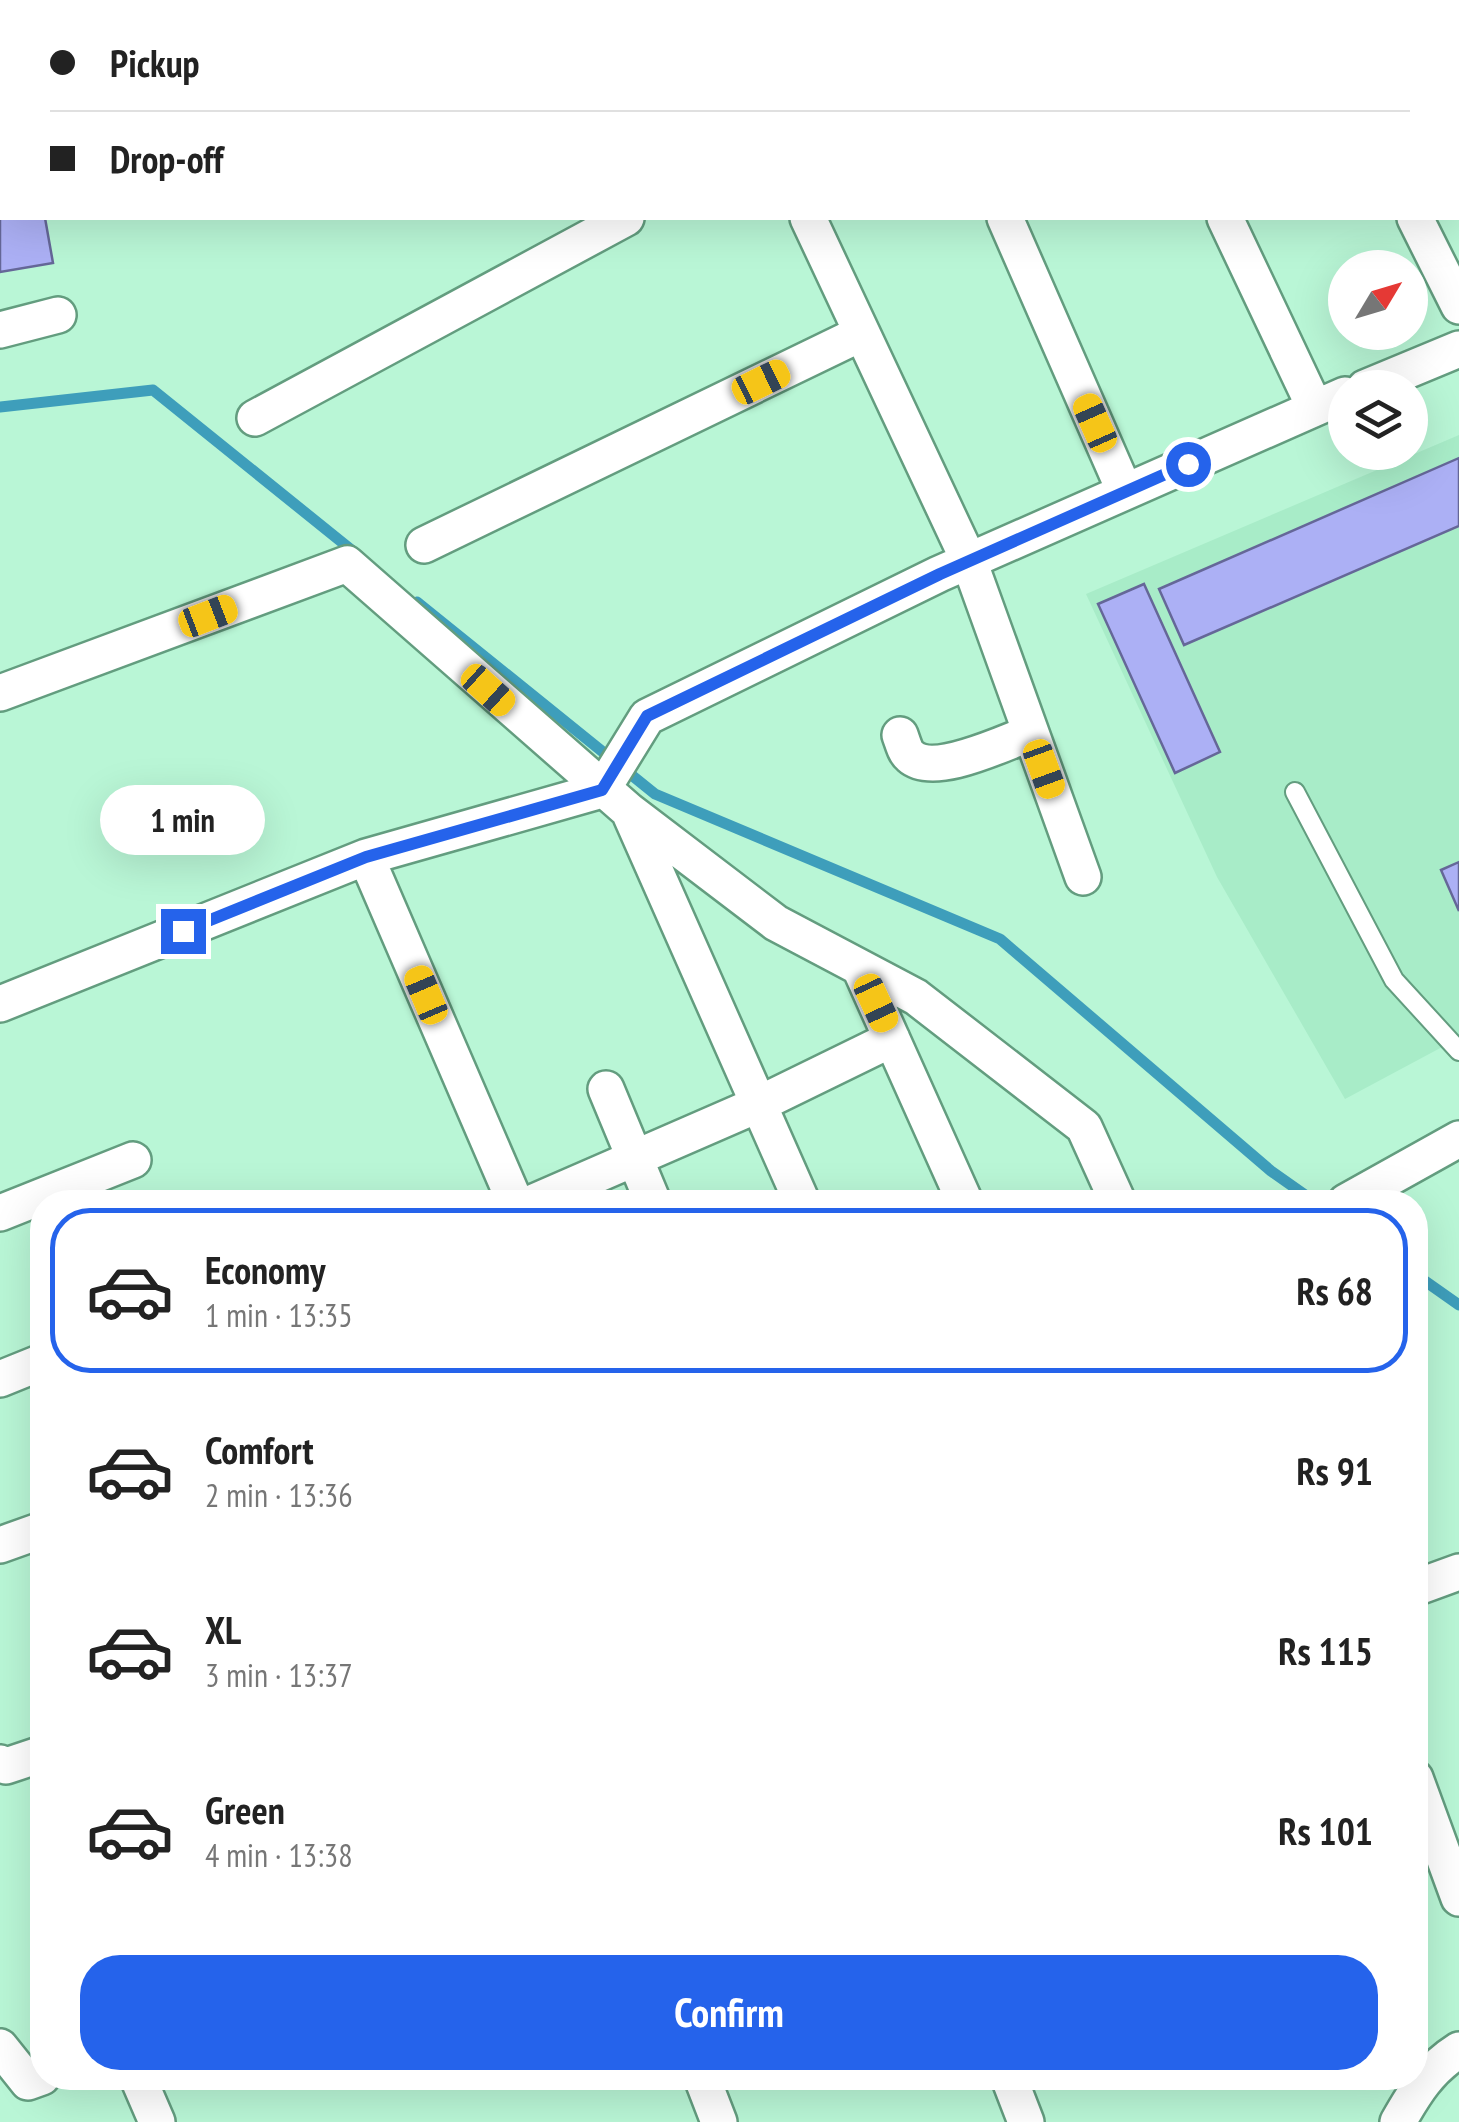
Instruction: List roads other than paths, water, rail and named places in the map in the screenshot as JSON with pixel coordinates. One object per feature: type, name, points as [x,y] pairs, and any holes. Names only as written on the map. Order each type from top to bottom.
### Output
[{"type":"street","points":[[255,418],[622,220]]},
{"type":"street","points":[[809,220],[969,560],[1084,877]]},
{"type":"street","points":[[1006,220],[1125,492]]},
{"type":"street","points":[[1226,220],[1328,398]]},
{"type":"street","points":[[1416,220],[1459,306]]},
{"type":"street","points":[[0,330],[58,314]]},
{"type":"street","points":[[424,545],[862,333]]},
{"type":"street","points":[[1408,370],[1459,349]]},
{"type":"street","points":[[797,1190],[613,794],[628,748],[647,716],[969,560],[1328,403]]},
{"type":"street","points":[[0,693],[347,564],[613,794],[776,923],[916,997],[1084,1127],[1113,1190]]},
{"type":"street","points":[[900,736],[907,754],[918,762],[942,763],[1031,733]]},
{"type":"street","points":[[0,1004],[366,857],[613,794]]},
{"type":"street","points":[[366,857],[509,1190]]},
{"type":"street","points":[[860,968],[960,1190]]},
{"type":"street","points":[[562,1190],[759,1104],[892,1039]]},
{"type":"street","points":[[606,1089],[648,1190]]},
{"type":"street","points":[[1368,1190],[1459,1139]]},
{"type":"street","points":[[58,1190],[133,1160]]},
{"type":"street","points":[[0,1213],[30,1201]]},
{"type":"street","points":[[0,1379],[30,1367]]},
{"type":"street","points":[[0,1545],[30,1534]]},
{"type":"street","points":[[1428,1583],[1459,1572]]},
{"type":"street","points":[[0,1762],[6,1766],[30,1758]]},
{"type":"street","points":[[1428,1813],[1459,1898]]},
{"type":"street","points":[[0,2047],[30,2081]]},
{"type":"street","points":[[1428,2075],[1459,2050]]},
{"type":"street","points":[[143,2090],[157,2122]]},
{"type":"street","points":[[707,2090],[719,2122]]},
{"type":"street","points":[[1014,2090],[1026,2122]]},
{"type":"street","points":[[1398,2122],[1417,2090]]},
{"type":"lane","points":[[1295,792],[1394,980],[1459,1051]]},
{"type":"waterway","points":[[0,407],[153,390],[359,556]]},
{"type":"waterway","points":[[417,602],[655,794],[1000,939],[1298,1190]]},
{"type":"waterway","points":[[1428,1283],[1459,1305]]}]
